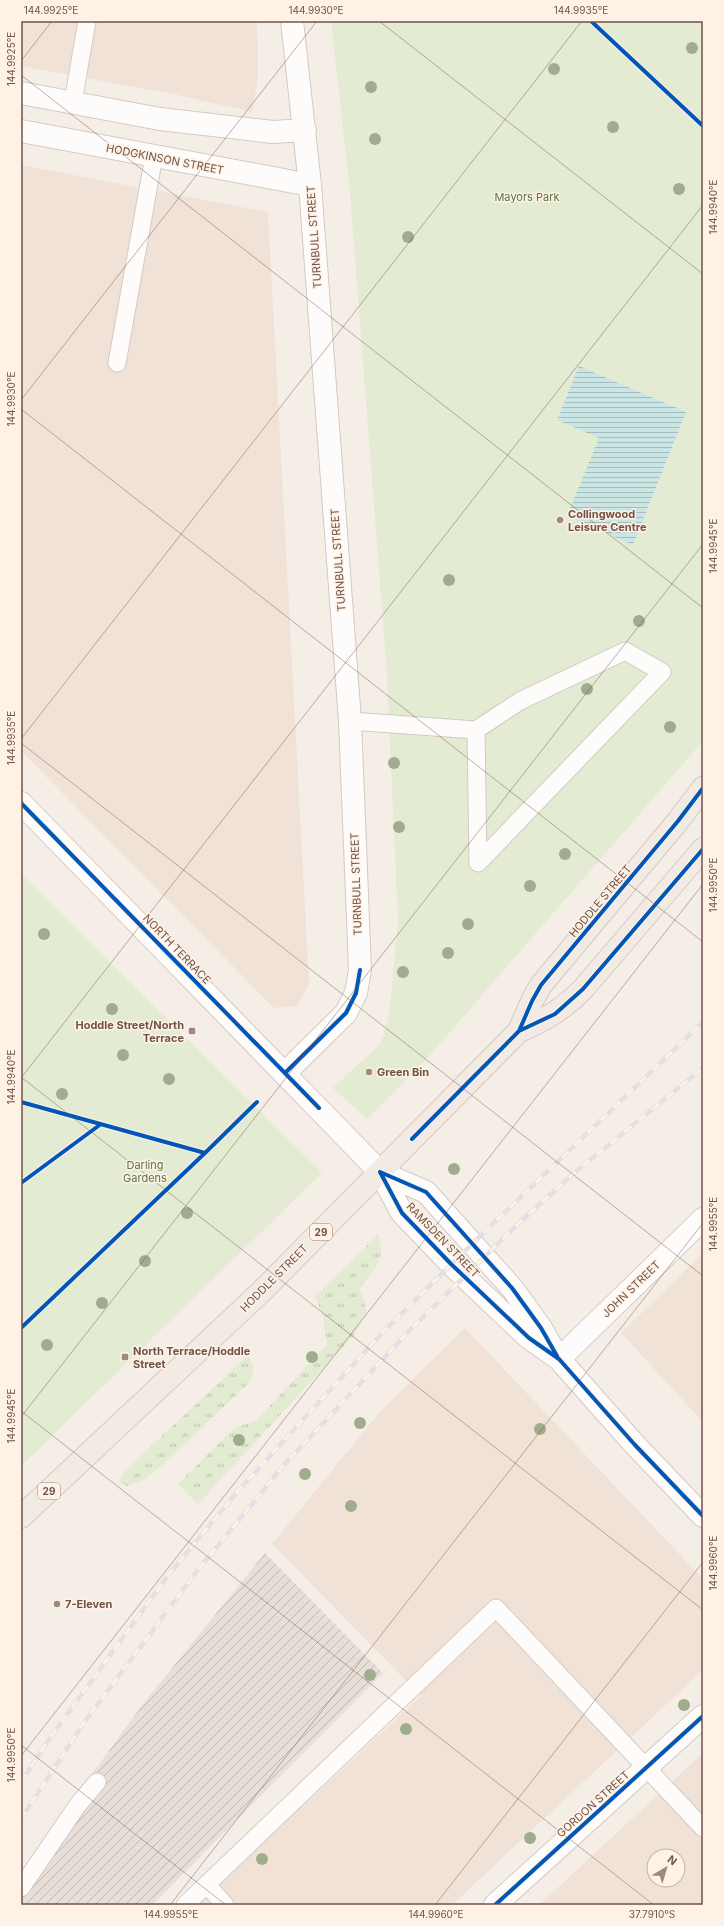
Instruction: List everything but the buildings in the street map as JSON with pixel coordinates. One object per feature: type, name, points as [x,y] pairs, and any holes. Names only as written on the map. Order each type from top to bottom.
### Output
[{"type":"main road","name":"HODDLE STREET","points":[[519,1031],[532,1001],[541,985],[658,845],[703,788]]},
{"type":"main road","name":"HODDLE STREET","points":[[21,1517],[262,1291],[519,1031],[555,1014],[569,1003],[695,862],[703,849]]},
{"type":"street","name":"TURNBULL STREET","points":[[285,1073],[346,1013],[356,993],[360,970],[350,721],[310,185],[292,21]]},
{"type":"street","points":[[21,93],[160,119],[272,132],[305,130]]},
{"type":"street","name":"HODGKINSON STREET","points":[[21,131],[310,185]]},
{"type":"street","name":"NORTH TERRACE","points":[[21,803],[380,1172]]},
{"type":"street","name":"RAMSDEN STREET","points":[[380,1172],[402,1214],[451,1264],[529,1338],[559,1359]]},
{"type":"street","name":"RAMSDEN STREET","points":[[380,1172],[426,1192],[512,1288],[541,1328],[559,1359],[635,1445],[703,1516]]},
{"type":"street","name":"JOHN STREET","points":[[559,1359],[703,1219]]},
{"type":"street","name":"GORDON STREET","points":[[495,1905],[703,1716]]},
{"type":"lane","points":[[73,102],[87,21]]},
{"type":"lane","points":[[117,363],[154,156]]},
{"type":"lane","points":[[350,721],[476,730],[520,701],[625,651],[662,672],[478,862],[476,730]]},
{"type":"lane","points":[[186,1905],[496,1608],[703,1828]]},
{"type":"lane","points":[[21,1888],[76,1806],[97,1782]]},
{"type":"lane","points":[[207,1885],[225,1905]]},
{"type":"shaded area","points":[[21,21],[257,21],[258,79],[252,112],[178,95],[21,66]]},
{"type":"shaded area","points":[[21,165],[268,212],[309,984],[297,1006],[274,1008],[21,751]]},
{"type":"shaded area","points":[[703,1253],[703,1422],[621,1333]]},
{"type":"shaded area","points":[[465,1328],[703,1579],[703,1670],[452,1905],[197,1905],[421,1696],[272,1544],[379,1413]]},
{"type":"shaded area","points":[[265,1553],[383,1673],[152,1905],[21,1905],[21,1877],[61,1817],[143,1704]]},
{"type":"shaded area","points":[[703,1753],[703,1905],[539,1905]]},
{"type":"green space","name":"Mayors Park","points":[[331,21],[703,21],[703,741],[423,1063],[367,1119],[333,1088],[381,1043],[389,1015],[398,922],[387,674],[350,193]]},
{"type":"green space","name":"Darling Gardens","points":[[21,874],[322,1173],[21,1466]]},
{"type":"green space","points":[[378,1235],[382,1250],[376,1267],[360,1288],[367,1311],[354,1335],[198,1504],[178,1484],[234,1428],[256,1421],[327,1344],[322,1314],[315,1296]]},
{"type":"green space","points":[[248,1355],[254,1367],[251,1381],[164,1464],[144,1480],[127,1486],[119,1482],[124,1472]]},
{"type":"water","points":[[579,366],[686,412],[633,545],[567,516],[599,438],[557,420]]},
{"type":"railway","points":[[21,1782],[50,1738],[169,1574],[238,1491],[384,1331],[473,1243],[703,1022]]},
{"type":"railway","points":[[21,1819],[83,1724],[197,1571],[284,1465],[411,1329],[517,1225],[573,1174],[703,1068]]},
{"type":"cycle path","points":[[591,21],[703,126]]},
{"type":"cycle path","points":[[519,1031],[532,1001],[541,985],[678,821],[703,788]]},
{"type":"cycle path","points":[[21,803],[319,1108]]},
{"type":"cycle path","points":[[412,1139],[519,1031],[555,1014],[583,989],[703,849]]},
{"type":"cycle path","points":[[285,1073],[346,1013],[356,993],[360,970]]},
{"type":"cycle path","points":[[21,1102],[205,1153],[257,1102]]},
{"type":"cycle path","points":[[21,1183],[101,1124]]},
{"type":"cycle path","points":[[21,1328],[205,1153]]},
{"type":"cycle path","points":[[380,1172],[402,1213],[451,1264],[529,1338],[559,1359],[635,1445],[703,1516]]},
{"type":"cycle path","points":[[380,1172],[426,1192],[512,1288],[541,1328],[557,1356]]},
{"type":"cycle path","points":[[495,1905],[703,1716]]},
{"type":"place","name":"Collingwood Leisure Centre","points":[[560,520]]},
{"type":"place","name":"Hoddle Street/North Terrace","points":[[192,1031]]},
{"type":"place","name":"Green Bin","points":[[369,1072]]},
{"type":"place","name":"North Terrace/Hoddle Street","points":[[125,1357]]},
{"type":"place","name":"7-Eleven","points":[[57,1604]]}]
